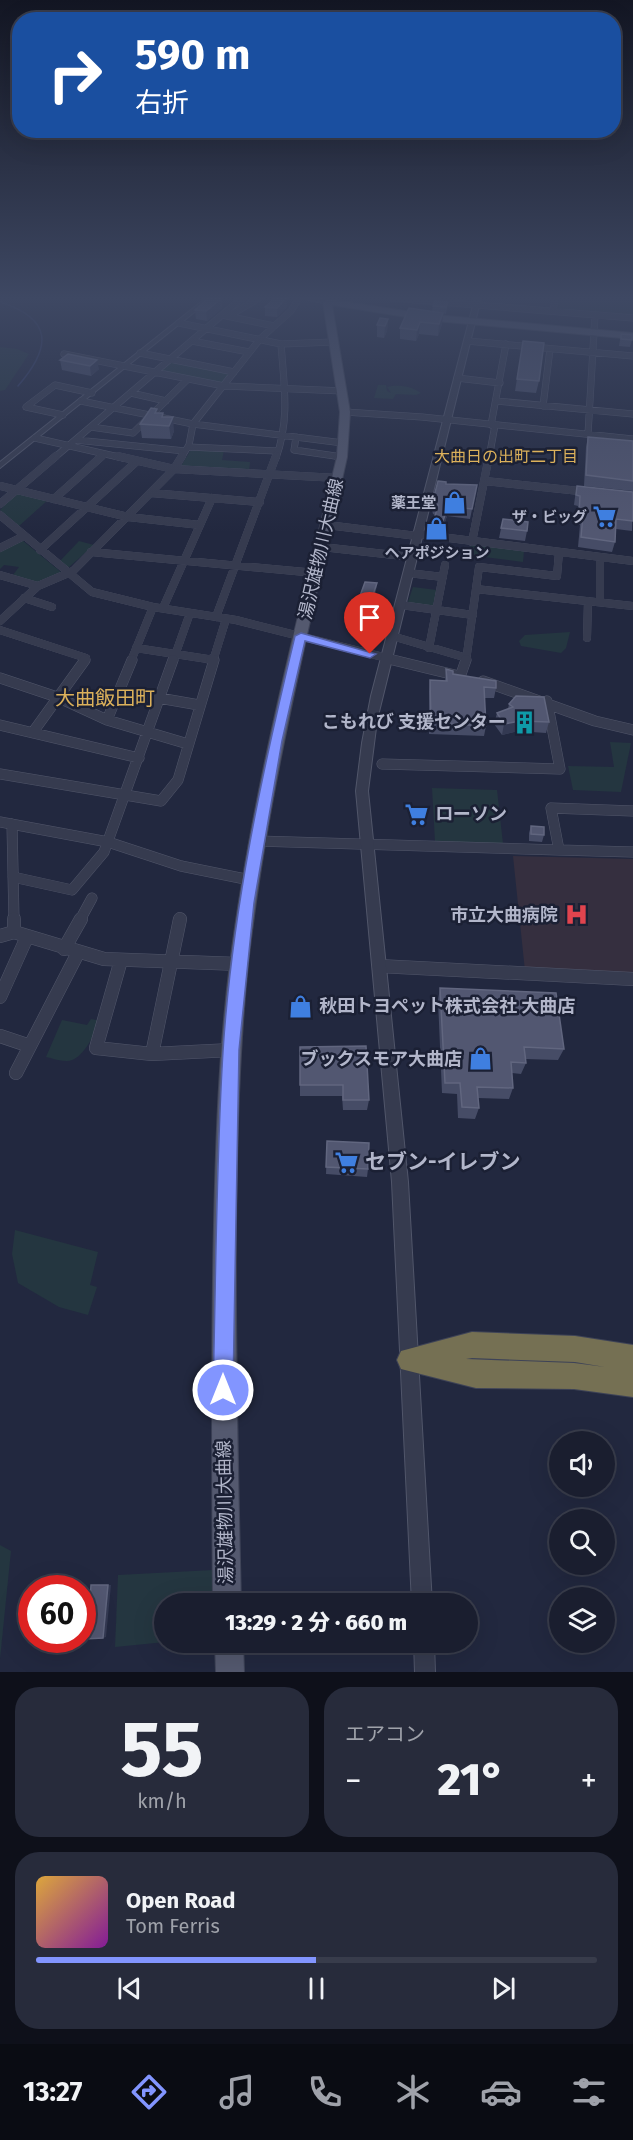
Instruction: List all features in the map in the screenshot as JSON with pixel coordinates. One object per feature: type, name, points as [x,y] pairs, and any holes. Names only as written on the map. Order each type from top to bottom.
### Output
[{"type":"highway","points":[[410,1360],[472,1345],[574,1349],[633,1358]]},
{"type":"highway","points":[[410,1360],[476,1375],[574,1376],[633,1384]]},
{"type":"main road","name":"湯沢雄物川大曲線","points":[[227,1593],[223,1368],[231,1050],[239,964],[257,841],[276,741],[338,478],[345,412],[340,376]]},
{"type":"main road","points":[[229,1653],[230,1672]]},
{"type":"street","points":[[0,466],[113,376]]},
{"type":"street","points":[[0,504],[150,376]]},
{"type":"street","points":[[172,376],[224,386],[343,391]]},
{"type":"street","points":[[0,621],[38,586],[67,574],[128,517],[174,469],[186,449],[193,424],[231,376]]},
{"type":"street","points":[[216,617],[284,435],[284,376]]},
{"type":"street","points":[[472,542],[485,481],[501,376]]},
{"type":"street","points":[[543,406],[547,376]]},
{"type":"street","points":[[588,434],[592,376]]},
{"type":"street","points":[[421,1593],[400,1182],[366,845],[363,768],[366,743],[385,658],[401,605],[457,378],[500,383]]},
{"type":"street","points":[[91,427],[133,433],[188,380]]},
{"type":"street","points":[[63,415],[26,407],[56,385],[92,393]]},
{"type":"street","points":[[131,393],[166,401]]},
{"type":"street","points":[[81,401],[193,424],[296,437],[342,450]]},
{"type":"street","points":[[496,401],[633,414]]},
{"type":"street","points":[[345,412],[633,439]]},
{"type":"street","points":[[296,437],[294,450],[342,450]]},
{"type":"street","points":[[35,438],[174,469],[338,478]]},
{"type":"street","points":[[76,440],[186,449],[277,451]]},
{"type":"street","points":[[54,499],[104,454]]},
{"type":"street","points":[[40,550],[137,461]]},
{"type":"street","points":[[485,481],[603,494]]},
{"type":"street","points":[[0,486],[128,517],[200,525]]},
{"type":"street","points":[[151,493],[260,502]]},
{"type":"street","points":[[164,608],[212,498]]},
{"type":"street","points":[[0,515],[67,574],[92,592],[153,607],[216,617],[301,636],[517,690],[588,720],[633,730]]},
{"type":"street","points":[[327,525],[633,561]]},
{"type":"street","points":[[0,548],[24,536]]},
{"type":"street","points":[[322,547],[412,557]]},
{"type":"street","points":[[91,552],[315,573]]},
{"type":"street","points":[[556,597],[559,552]]},
{"type":"street","points":[[600,558],[600,602]]},
{"type":"street","points":[[429,648],[445,565]]},
{"type":"street","points":[[460,676],[467,658],[479,567],[557,576]]},
{"type":"street","points":[[408,573],[443,577]]},
{"type":"street","points":[[0,575],[38,586]]},
{"type":"street","points":[[476,589],[633,606]]},
{"type":"street","points":[[24,598],[52,607]]},
{"type":"street","points":[[587,638],[588,601]]},
{"type":"street","points":[[401,605],[472,615]]},
{"type":"street","points":[[107,720],[153,607]]},
{"type":"street","points":[[13,877],[72,890],[104,852],[190,613]]},
{"type":"street","points":[[0,774],[161,801],[178,780],[226,619]]},
{"type":"street","points":[[0,630],[86,658],[33,732]]},
{"type":"street","points":[[392,636],[467,658]]},
{"type":"street","points":[[136,648],[214,660]]},
{"type":"street","points":[[0,678],[57,697],[107,720],[188,744]]},
{"type":"street","points":[[119,691],[199,705]]},
{"type":"street","points":[[382,764],[560,769],[547,701]]},
{"type":"street","points":[[0,724],[139,758]]},
{"type":"street","points":[[559,850],[551,808],[633,811]]},
{"type":"street","points":[[0,822],[108,842],[181,866],[250,880]]},
{"type":"street","points":[[12,824],[14,932]]},
{"type":"street","points":[[257,841],[633,852]]},
{"type":"street","points":[[64,949],[92,898]]},
{"type":"street","points":[[152,1054],[180,919]]},
{"type":"street","points":[[0,936],[14,932],[78,953],[121,960],[239,964]]},
{"type":"street","points":[[0,997],[27,937]]},
{"type":"street","points":[[16,1073],[78,953]]},
{"type":"street","points":[[121,960],[96,1048],[152,1054],[231,1050]]},
{"type":"street","points":[[379,966],[633,980]]},
{"type":"street","points":[[0,1036],[30,1046]]},
{"type":"street","points":[[424,1653],[425,1672]]},
{"type":"shaded area","points":[[0,376],[14,376],[5,390],[0,391]]},
{"type":"shaded area","points":[[182,376],[227,376],[222,383]]},
{"type":"shaded area","points":[[378,385],[386,385],[387,391],[391,393],[387,387],[404,386],[421,393],[396,394],[393,399],[374,398]]},
{"type":"shaded area","points":[[192,448],[224,450],[222,460],[250,462],[249,471],[185,468],[181,466]]},
{"type":"shaded area","points":[[18,492],[48,500],[19,526],[0,510]]},
{"type":"shaded area","points":[[22,540],[61,572],[37,582],[13,575],[19,567],[4,565],[0,569],[0,550]]},
{"type":"shaded area","points":[[79,541],[94,545],[68,568],[60,561]]},
{"type":"shaded area","points":[[471,544],[524,551],[523,562],[468,555]]},
{"type":"shaded area","points":[[413,587],[437,590],[432,609],[407,605]]},
{"type":"shaded area","points":[[570,632],[566,648],[561,653],[521,646],[519,641],[525,635]]},
{"type":"shaded area","points":[[610,742],[631,743],[621,792],[573,790],[568,766],[614,767]]},
{"type":"shaded area","points":[[432,788],[497,790],[503,844],[435,842]]},
{"type":"shaded area","name":"市立大曲病院","points":[[513,856],[633,859],[633,976],[525,971]]},
{"type":"shaded area","points":[[91,1019],[101,1021],[78,1057],[66,1061],[46,1057],[62,1020],[87,1025]]},
{"type":"shaded area","points":[[15,1230],[98,1252],[90,1285],[97,1287],[88,1315],[59,1307],[18,1283],[12,1254]]},
{"type":"shaded area","points":[[0,1545],[11,1551],[0,1659]]},
{"type":"shaded area","points":[[213,1570],[213,1593],[154,1593],[154,1643],[115,1647],[118,1575]]},
{"type":"building","points":[[517,376],[540,376],[539,381],[517,379]]},
{"type":"building","points":[[151,408],[157,409],[155,413],[163,413],[162,417],[173,417],[169,426],[140,424]]},
{"type":"building","points":[[588,437],[633,441],[633,481],[586,475]]},
{"type":"building","points":[[438,481],[446,482],[446,484],[477,485],[472,509],[448,506],[443,521],[434,520],[438,505],[434,504],[433,500]]},
{"type":"building","name":"ザ・ビッグ","points":[[577,486],[633,492],[633,521],[616,519],[615,542],[581,537],[583,515],[579,514],[580,496],[576,495]]},
{"type":"building","points":[[503,519],[528,522],[527,531],[501,528]]},
{"type":"building","points":[[365,582],[377,583],[372,598],[360,596]]},
{"type":"building","points":[[446,669],[453,671],[453,674],[496,681],[496,688],[484,687],[486,726],[431,723],[430,680],[447,681]]},
{"type":"building","points":[[516,696],[544,697],[549,722],[520,721],[504,724],[497,713],[513,707],[509,704]]},
{"type":"building","points":[[531,826],[544,827],[544,835],[531,834]]},
{"type":"building","name":"ブックスモア大曲店","points":[[440,988],[556,993],[564,1049],[524,1047],[526,1063],[511,1062],[513,1088],[477,1087],[479,1108],[462,1107],[460,1083],[445,1083]]},
{"type":"building","points":[[366,1046],[369,1100],[343,1100],[343,1085],[300,1085],[300,1047]]},
{"type":"building","name":"セブン-イレブン","points":[[327,1141],[369,1143],[368,1169],[326,1167]]},
{"type":"building","points":[[96,1585],[108,1585],[103,1638],[96,1638]]},
{"type":"waterway","points":[[18,386],[26,376]]},
{"type":"place","name":"薬王堂","points":[[454,503]]},
{"type":"place","name":"ザ・ビッグ","points":[[605,517]]},
{"type":"place","name":"ヘアポジション","points":[[437,529]]},
{"type":"place","name":"こもれび 支援センター","points":[[524,722]]},
{"type":"place","name":"ローソン","points":[[417,814]]},
{"type":"place","name":"市立大曲病院","points":[[576,915]]},
{"type":"place","name":"秋田トヨペット株式会社 大曲店","points":[[301,1006]]},
{"type":"place","name":"ブックスモア大曲店","points":[[480,1059]]},
{"type":"place","name":"セブン-イレブン","points":[[347,1162]]},
{"type":"district","name":"大曲日の出町二丁目","points":[[506,456]]},
{"type":"district","name":"大曲飯田町","points":[[105,698]]},
{"type":"route","points":[[223,1390],[226,1182],[231,1050],[247,903],[276,741],[301,636],[370,654]]}]
